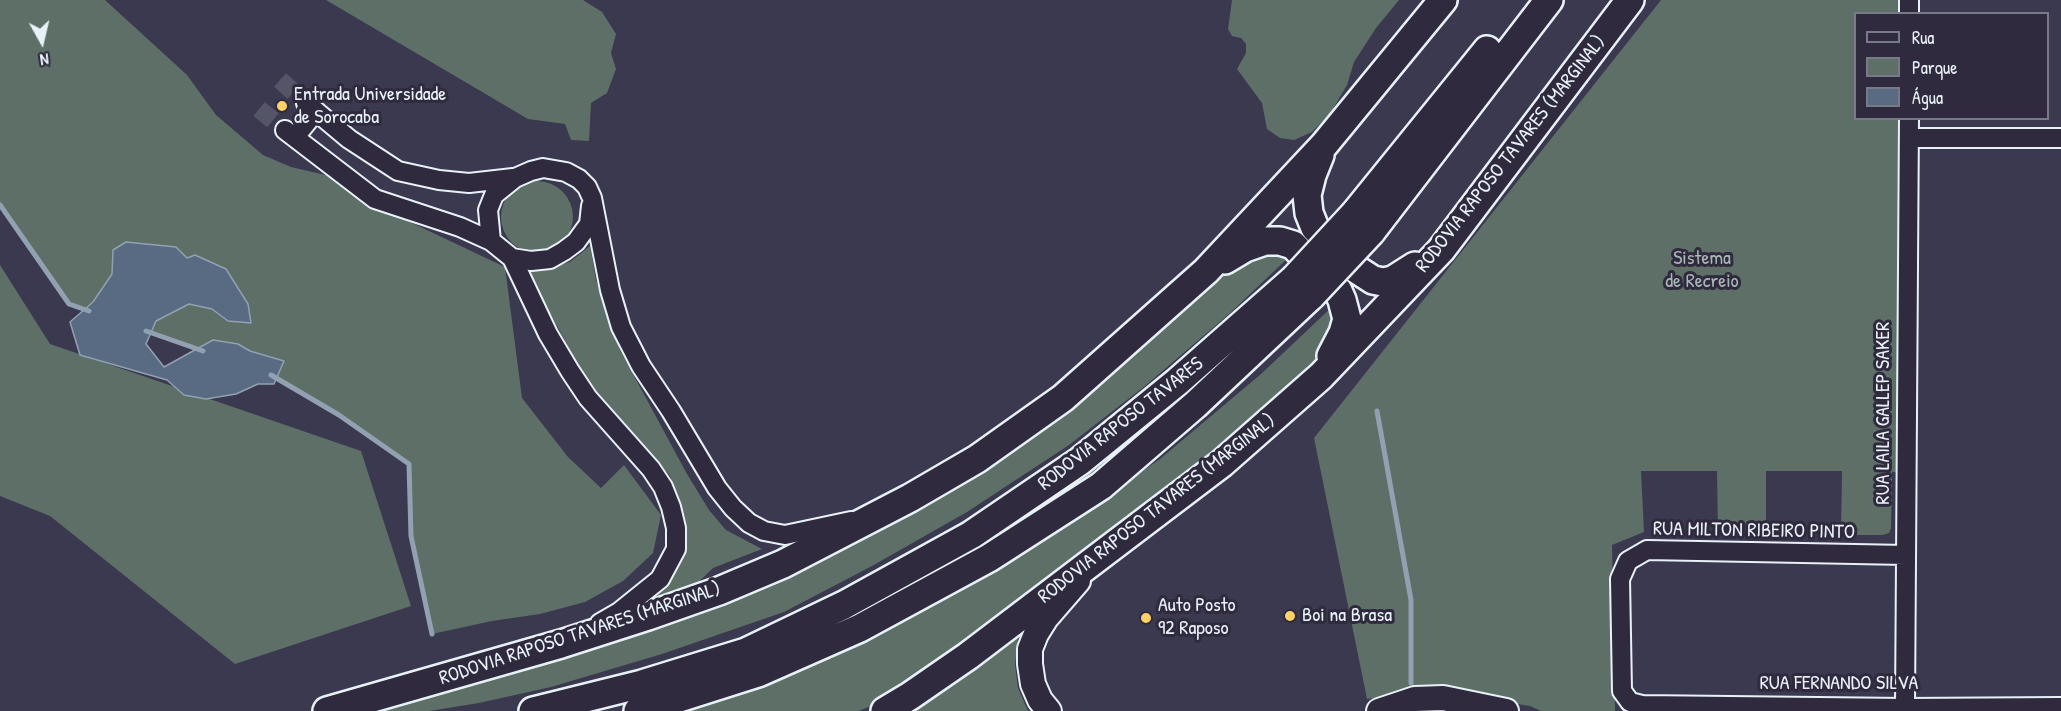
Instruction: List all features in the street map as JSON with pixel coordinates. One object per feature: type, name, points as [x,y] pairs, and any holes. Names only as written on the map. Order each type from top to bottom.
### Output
[{"type":"highway","name":"RODOVIA RAPOSO TAVARES (MARGINAL)","points":[[327,711],[561,644],[719,591],[783,564],[977,459],[1064,398],[1206,271],[1324,145],[1443,0]]},
{"type":"highway","name":"RODOVIA RAPOSO TAVARES","points":[[1363,223],[1527,0]]},
{"type":"highway","name":"RODOVIA RAPOSO TAVARES","points":[[638,711],[758,673],[860,628],[989,558],[1101,486],[1196,405],[1363,223],[1550,0]]},
{"type":"highway","name":"RODOVIA RAPOSO TAVARES (MARGINAL)","points":[[885,711],[968,656],[1221,464],[1321,376],[1441,250],[1630,0]]},
{"type":"highway","points":[[1324,145],[1307,195],[1309,213],[1315,228],[1356,269],[1373,280],[1383,282],[1392,280],[1441,250]]},
{"type":"highway","points":[[1206,271],[1245,248],[1265,241],[1280,241],[1293,245],[1338,291],[1347,319],[1343,333],[1321,376]]},
{"type":"highway","name":"RODOVIA RAPOSO TAVARES","points":[[534,711],[642,684],[746,652],[844,605],[971,535],[1080,461],[1177,382],[1302,288]]},
{"type":"main road","points":[[1049,711],[1040,700],[1033,684],[1030,649],[1046,618],[1097,559]]},
{"type":"main road","points":[[1378,711],[1415,699],[1437,704],[1506,711]]},
{"type":"street","points":[[561,644],[620,612],[660,579],[676,549],[676,528],[663,487],[651,469],[588,398],[570,371],[548,334],[512,258],[491,241],[460,227],[375,199],[290,134],[311,107],[349,139],[398,171],[439,180],[469,183],[515,177],[543,168],[567,172],[579,179],[592,198],[610,290],[621,327],[641,366],[717,488],[733,508],[749,523],[765,531],[785,535],[874,516]]},
{"type":"street","name":"RUA LAILA GALLEP SAKER","points":[[1905,708],[1909,120]]},
{"type":"street","points":[[1909,138],[2061,138]]},
{"type":"street","points":[[491,241],[488,210],[494,195],[515,177]]},
{"type":"street","points":[[512,258],[531,261],[550,259],[576,242],[589,224],[592,198]]},
{"type":"street","name":"RUA MILTON RIBEIRO PINTO","points":[[1622,691],[1620,579],[1628,561],[1647,550],[1906,555]]},
{"type":"street","name":"RUA FERNANDO SILVA","points":[[1622,691],[1630,702],[1642,705],[1905,708],[2061,706]]},
{"type":"green space","points":[[0,0],[105,0],[187,75],[216,115],[263,155],[291,167],[334,177],[372,204],[505,267],[522,398],[568,457],[601,488],[624,465],[661,515],[653,553],[623,581],[585,602],[540,614],[492,621],[432,634],[411,536],[409,464],[277,377],[69,304],[0,205]]},
{"type":"green space","points":[[326,0],[583,0],[602,12],[616,34],[611,53],[616,69],[607,93],[591,103],[589,141],[571,140],[565,124],[528,119]]},
{"type":"green space","points":[[1232,0],[1399,0],[1376,28],[1354,62],[1347,85],[1330,114],[1312,132],[1294,140],[1280,138],[1267,129],[1262,103],[1237,69],[1246,53],[1246,44],[1241,38],[1232,36],[1228,29]]},
{"type":"green space","name":"Sistema de Recreio","points":[[1661,0],[1902,0],[1902,12],[1854,12],[1854,120],[1902,120],[1901,472],[1892,472],[1889,533],[1841,535],[1842,471],[1766,471],[1766,534],[1718,534],[1717,471],[1641,471],[1644,532],[1612,545],[1615,711],[1541,711],[1530,706],[1428,690],[1367,699],[1314,438]]},
{"type":"green space","points":[[544,181],[563,191],[571,203],[573,217],[571,231],[563,243],[551,251],[530,253],[511,243],[503,231],[501,210],[511,191],[523,183]]},
{"type":"green space","points":[[590,246],[596,280],[620,350],[687,474],[709,510],[726,530],[762,549],[713,568],[683,597],[644,605],[659,591],[678,566],[686,539],[681,506],[670,476],[585,378],[527,270],[544,269],[570,262]]},
{"type":"green space","points":[[1259,250],[1289,257],[1229,314],[1145,386],[1069,445],[967,512],[872,566],[784,612],[662,654],[551,687],[479,703],[429,711],[362,711],[659,621],[1065,410],[1146,344],[1220,274]]},
{"type":"green space","points":[[0,265],[50,344],[361,451],[411,606],[235,664],[50,516],[0,496]]},
{"type":"green space","points":[[1334,305],[1337,318],[1320,354],[1289,388],[1083,556],[880,702],[859,711],[677,711],[1019,554],[1160,459],[1261,374]]},
{"type":"green space","points":[[1027,619],[1018,639],[1015,665],[1018,688],[1028,711],[902,711]]},
{"type":"water","points":[[126,242],[176,247],[187,258],[195,255],[226,269],[248,304],[251,323],[228,321],[212,309],[189,304],[156,321],[146,344],[164,367],[213,340],[238,344],[250,351],[284,361],[274,384],[258,384],[236,394],[206,399],[184,395],[167,380],[80,355],[70,322],[93,302],[112,274],[113,250]]},
{"type":"waterway","points":[[0,205],[69,304],[89,311]]},
{"type":"waterway","points":[[146,331],[203,351]]},
{"type":"waterway","points":[[271,375],[339,415],[409,464],[411,536],[432,634]]},
{"type":"waterway","points":[[1377,411],[1411,600],[1411,683]]},
{"type":"tunnel","points":[[280,80],[306,103]]},
{"type":"tunnel","points":[[259,109],[285,130]]},
{"type":"place","name":"Entrada Universidade de Sorocaba","points":[[282,106]]},
{"type":"place","name":"Boi na Brasa","points":[[1290,616]]},
{"type":"place","name":"Auto Posto 92 Raposo","points":[[1146,618]]}]
